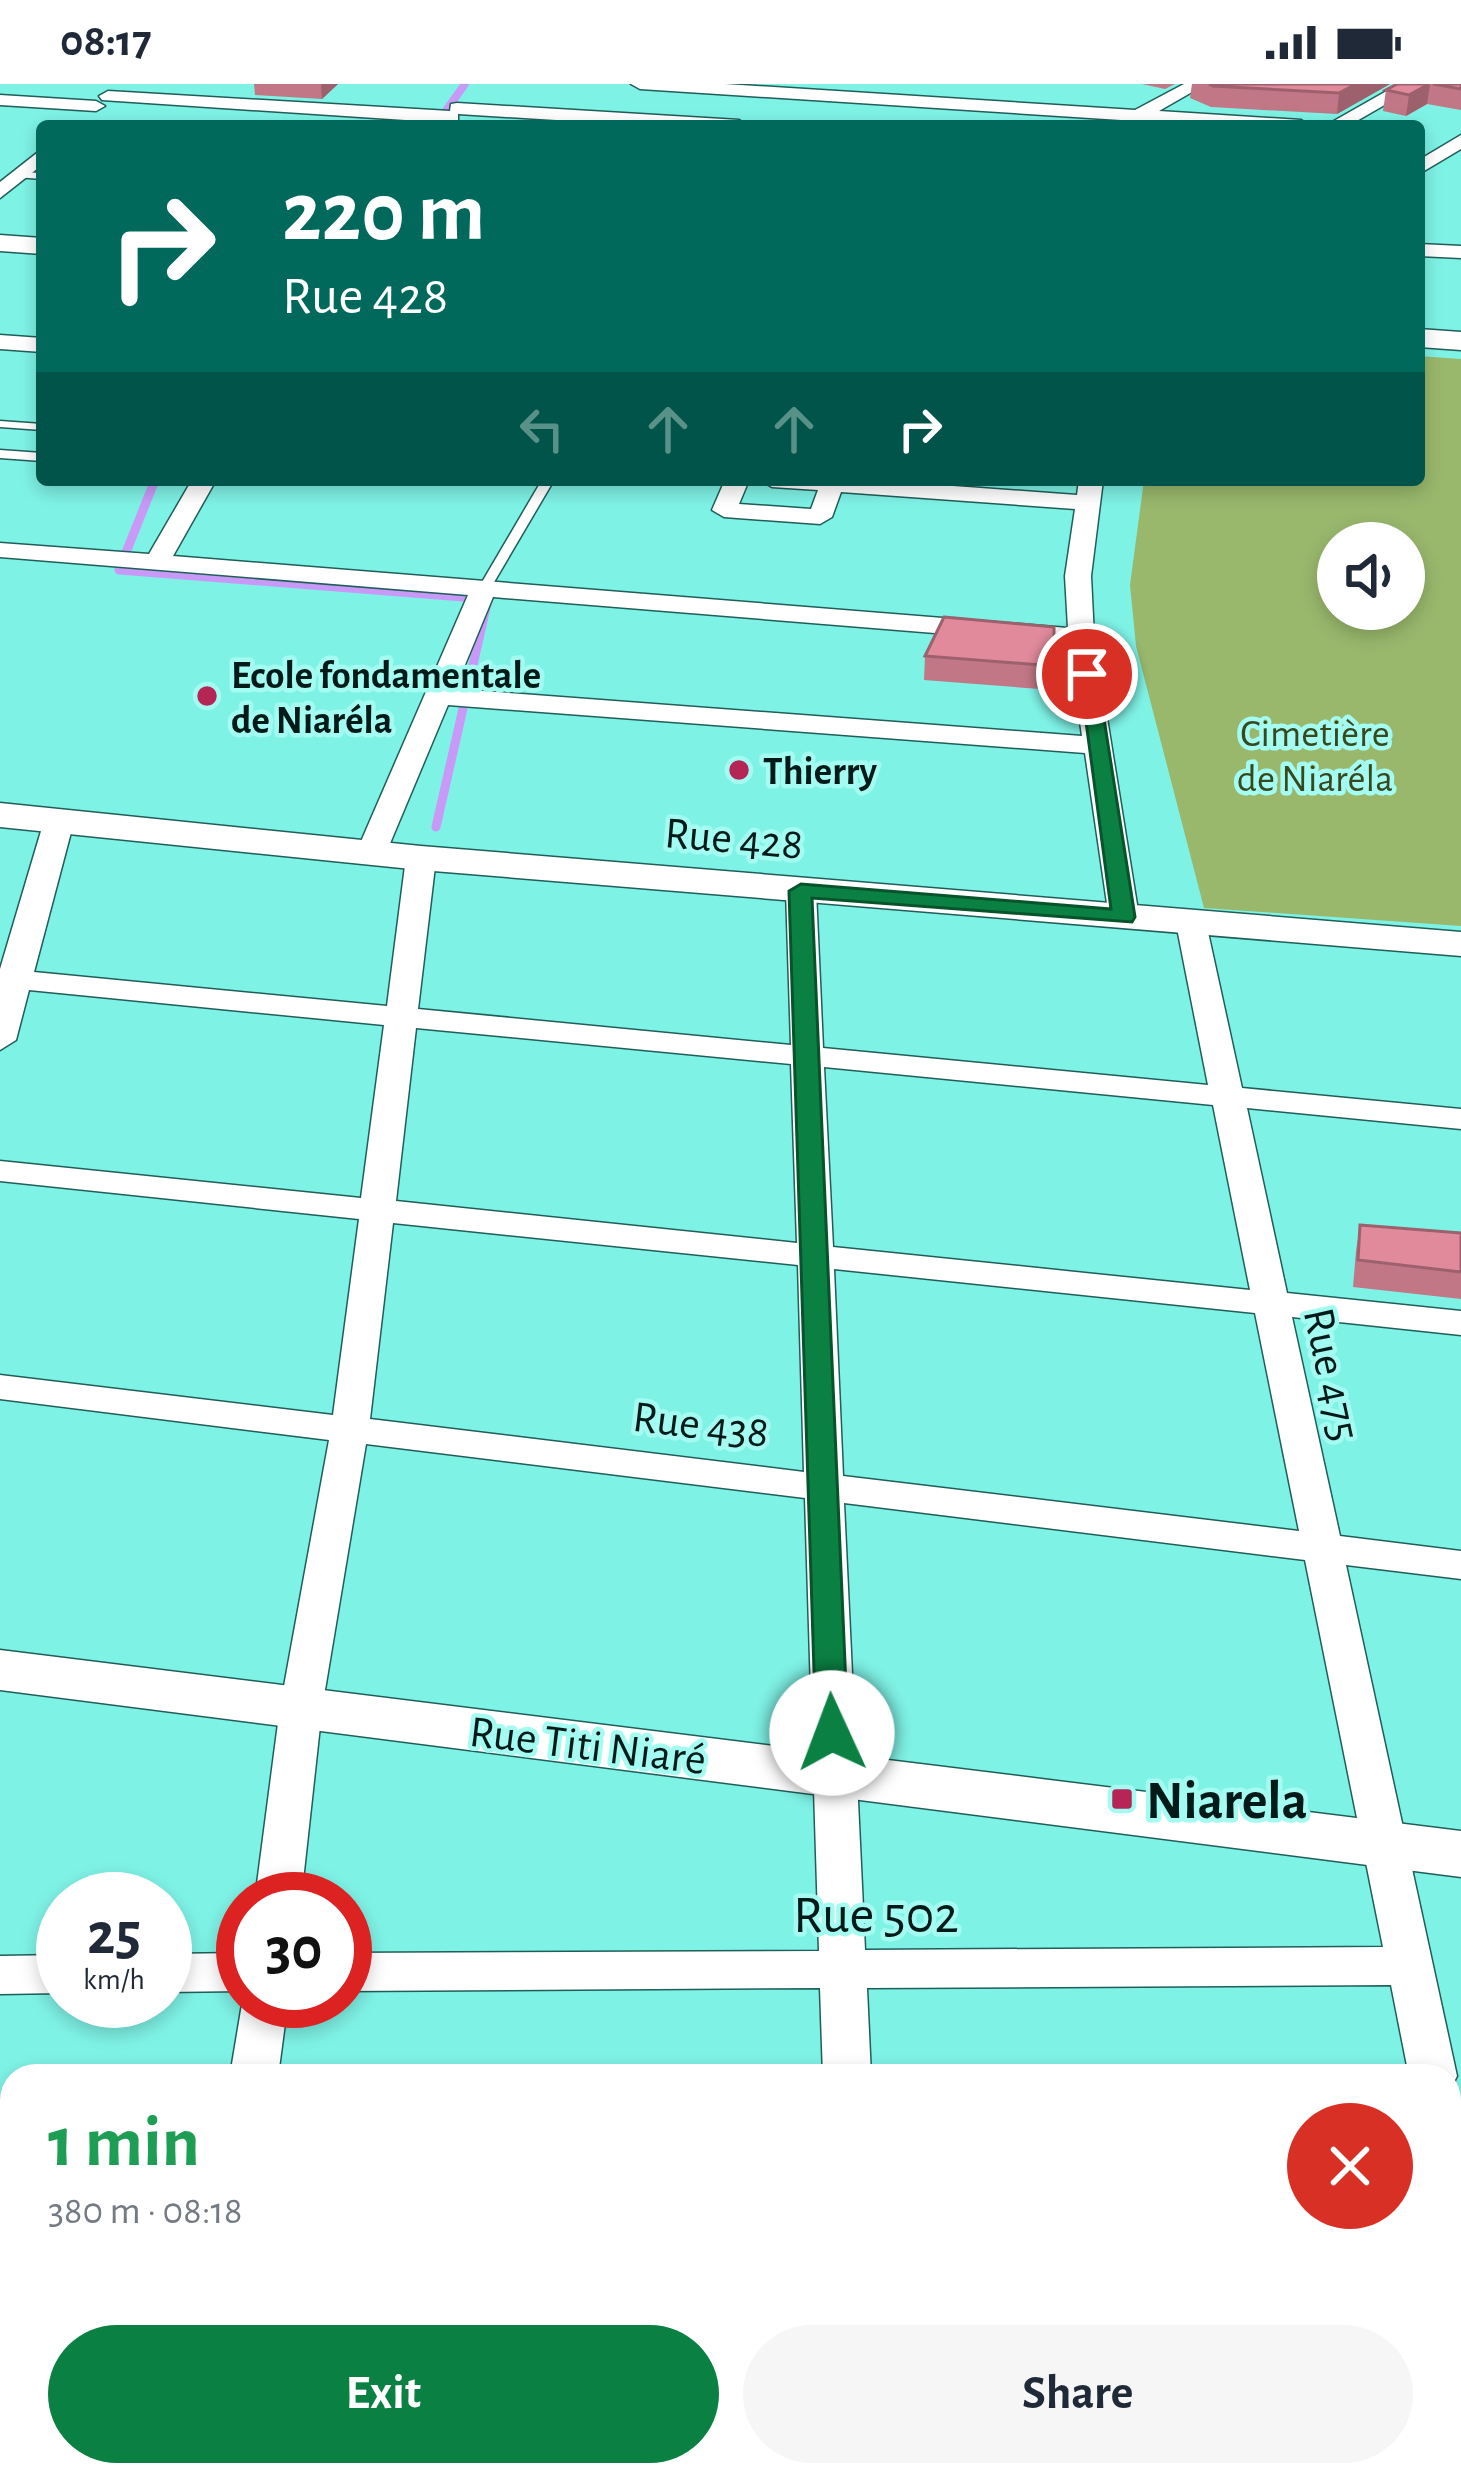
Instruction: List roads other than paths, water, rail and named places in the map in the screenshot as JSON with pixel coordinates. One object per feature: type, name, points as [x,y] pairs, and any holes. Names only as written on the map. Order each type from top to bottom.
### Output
[{"type":"street","points":[[244,104],[266,84]]},
{"type":"street","points":[[451,117],[476,84]]},
{"type":"street","points":[[885,100],[937,84]]},
{"type":"street","points":[[1139,120],[1197,84]]},
{"type":"street","points":[[1345,120],[1412,84]]},
{"type":"street","points":[[620,118],[642,85],[796,103],[885,100],[1126,120]]},
{"type":"street","points":[[81,120],[108,95]]},
{"type":"street","points":[[0,100],[108,95],[538,120]]},
{"type":"street","points":[[952,120],[961,105]]},
{"type":"street","points":[[585,120],[650,120]]},
{"type":"street","points":[[1425,164],[1454,136]]},
{"type":"street","points":[[0,192],[36,159]]},
{"type":"street","points":[[1425,166],[1461,171]]},
{"type":"street","points":[[0,243],[36,246]]},
{"type":"street","points":[[1425,250],[1461,252]]},
{"type":"street","points":[[1425,338],[1461,341]]},
{"type":"street","points":[[0,342],[36,345]]},
{"type":"street","points":[[157,563],[201,486]]},
{"type":"street","points":[[734,486],[724,510],[820,518],[831,486]]},
{"type":"street","points":[[896,486],[1090,492],[1078,576],[1081,637],[1124,917]]},
{"type":"street","points":[[0,550],[1081,637]]},
{"type":"street","points":[[371,853],[484,589]]},
{"type":"street","points":[[438,696],[1098,746]]},
{"type":"street","name":"Rue 428","points":[[0,815],[421,858],[1461,944]]},
{"type":"street","points":[[0,1040],[9,979],[59,821]]},
{"type":"street","points":[[281,1872],[301,1708],[350,1429],[421,858]]},
{"type":"street","points":[[801,891],[847,2064]]},
{"type":"street","name":"Rue 475","points":[[1191,923],[1430,2064]]},
{"type":"street","points":[[9,979],[1461,1119]]},
{"type":"street","points":[[0,1172],[1461,1323]]},
{"type":"street","name":"Rue 438","points":[[0,1387],[1461,1565]]},
{"type":"street","name":"Rue Titi Niaré","points":[[0,1670],[1461,1854]]},
{"type":"street","name":"Rue 502","points":[[372,1972],[1408,1966]]},
{"type":"street","points":[[0,1975],[36,1974]]},
{"type":"street","points":[[256,2064],[262,2028]]},
{"type":"lane","points":[[19,175],[36,176]]},
{"type":"lane","points":[[0,424],[36,427]]},
{"type":"lane","points":[[0,454],[36,457]]},
{"type":"lane","points":[[484,589],[544,486]]},
{"type":"waterway","points":[[439,120],[465,84]]},
{"type":"waterway","points":[[153,486],[119,570],[488,599],[436,827]]},
{"type":"place","name":"Ecole fondamentale de Niaréla","points":[[207,696]]},
{"type":"place","name":"Thierry","points":[[739,770]]},
{"type":"place","name":"Niarela","points":[[1122,1799]]},
{"type":"park label","name":"Cimetière de Niaréla","points":[[1315,754]]}]
